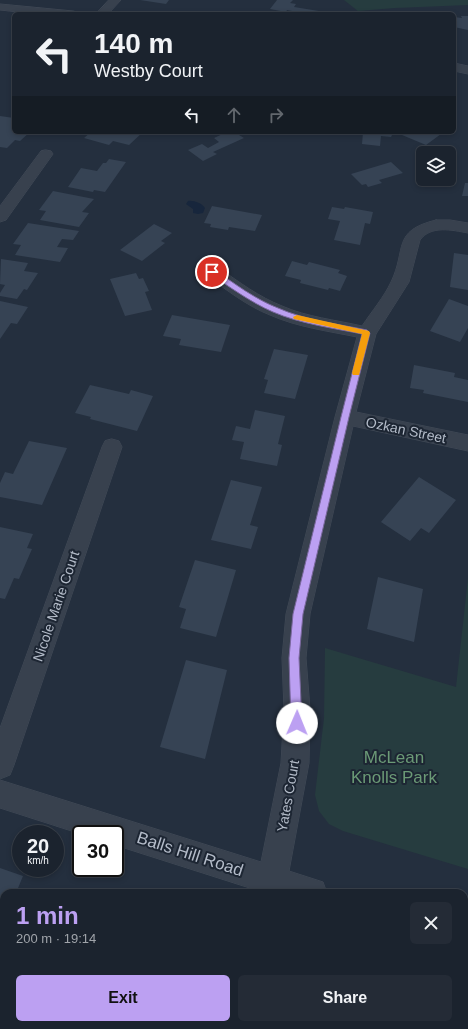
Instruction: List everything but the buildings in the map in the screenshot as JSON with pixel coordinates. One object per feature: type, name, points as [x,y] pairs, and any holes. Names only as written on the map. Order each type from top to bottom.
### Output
[{"type":"street","points":[[104,12],[115,0]]},
{"type":"street","points":[[0,7],[52,12]]},
{"type":"street","points":[[456,67],[468,70]]},
{"type":"street","points":[[0,217],[46,154]]},
{"type":"street","name":"Yates Court","points":[[271,887],[295,763],[298,709],[294,658],[298,614],[345,417],[367,333],[400,282],[412,240],[417,233],[425,228],[436,225],[450,225],[468,228]]},
{"type":"street","points":[[212,272],[254,300],[276,311],[367,333]]},
{"type":"street","name":"Ozkan Street","points":[[345,417],[468,443]]},
{"type":"street","name":"Nicole Marie Court","points":[[0,765],[112,447]]},
{"type":"street","name":"Balls Hill Road","points":[[0,794],[271,887],[285,889]]},
{"type":"green space","points":[[344,0],[468,0],[468,5],[358,11]]},
{"type":"green space","name":"McLean Knolls Park","points":[[468,578],[468,869],[343,831],[329,824],[319,811],[315,795],[324,718],[325,648],[456,687]]},
{"type":"water","points":[[188,201],[200,203],[205,208],[203,213],[193,213],[193,209],[186,204]]},
{"type":"slow traffic","points":[[297,317],[367,333],[356,373]]},
{"type":"route","points":[[212,272],[254,300],[276,311],[367,333],[345,417],[298,614],[294,658],[298,709],[297,723]]}]
